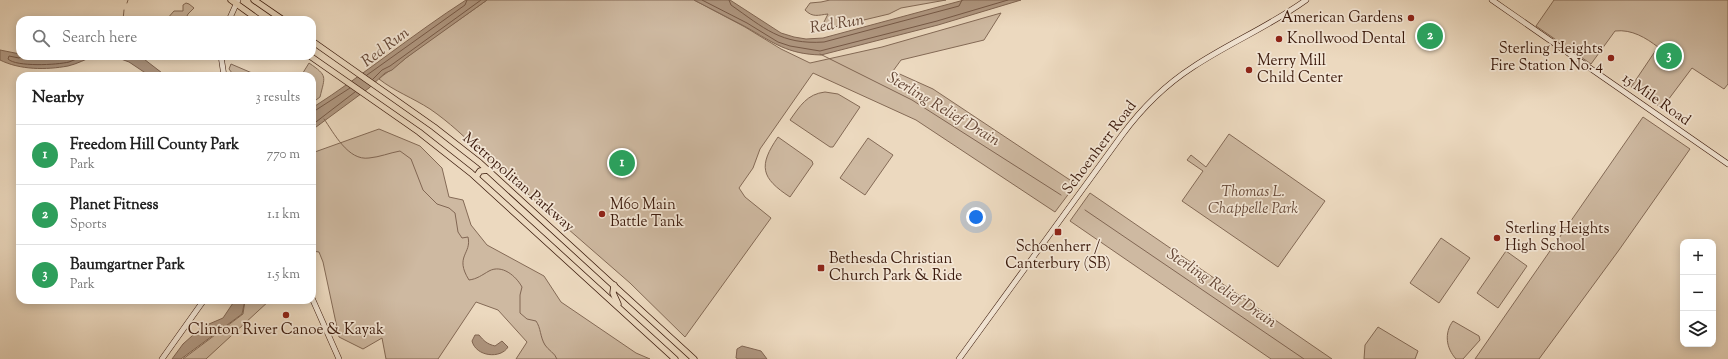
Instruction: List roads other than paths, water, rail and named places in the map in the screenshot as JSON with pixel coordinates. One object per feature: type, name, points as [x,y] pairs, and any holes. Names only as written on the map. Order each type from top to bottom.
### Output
[{"type":"main road","points":[[231,0],[237,2],[254,16]]},
{"type":"main road","points":[[254,0],[277,16]]},
{"type":"main road","name":"Schoenherr Road","points":[[959,359],[1122,135],[1149,103],[1174,80],[1193,66],[1285,14],[1306,0]]},
{"type":"main road","name":"15 Mile Road","points":[[1492,0],[1728,164]]},
{"type":"main road","points":[[231,16],[237,2]]},
{"type":"main road","name":"Metropolitan Parkway","points":[[316,44],[434,127],[488,170],[694,359]]},
{"type":"main road","points":[[222,60],[223,72]]},
{"type":"main road","name":"Metropolitan Parkway","points":[[316,60],[438,146],[476,177],[675,359]]},
{"type":"main road","points":[[476,177],[480,170],[488,170]]},
{"type":"main road","points":[[614,285],[613,293],[621,310]]},
{"type":"main road","points":[[162,359],[201,304]]},
{"type":"main road","points":[[315,304],[339,359]]},
{"type":"water","name":"Red Run","points":[[466,0],[487,0],[406,58],[392,70],[385,73],[369,88],[316,127],[316,105],[351,82],[427,26]]},
{"type":"water","name":"Red Run","points":[[694,0],[730,0],[781,33],[806,39],[823,38],[964,0],[1021,0],[938,25],[821,55],[799,52],[781,47]]},
{"type":"water","points":[[0,50],[16,53],[16,60],[85,60],[68,66],[33,68],[16,66],[0,60]]},
{"type":"water","points":[[124,60],[145,60],[161,72],[144,72]]},
{"type":"water","points":[[232,304],[244,304],[242,314],[181,359],[172,359],[183,344],[202,327],[223,318]]},
{"type":"water","points":[[475,335],[479,335],[486,342],[495,346],[502,341],[508,347],[505,351],[495,355],[483,353],[474,346],[472,341]]},
{"type":"water","points":[[742,346],[761,351],[767,359],[736,358],[737,349]]},
{"type":"waterway","points":[[123,16],[124,10]]},
{"type":"waterway","name":"Sterling Relief Drain","points":[[820,54],[912,100],[1061,195]]},
{"type":"waterway","points":[[324,119],[342,145],[348,151],[361,158],[377,157],[400,151],[411,159],[423,190],[437,204],[449,208],[455,213],[458,232],[462,238],[468,237],[469,243],[464,256],[463,266],[469,280],[477,278],[494,269],[504,270],[512,275],[522,287],[520,295],[520,313],[527,319],[536,321],[545,345],[557,359]]},
{"type":"waterway","name":"Sterling Relief Drain","points":[[1085,210],[1304,359]]},
{"type":"place","name":"American Gardens","points":[[1411,18]]},
{"type":"place","name":"Planet Fitness","points":[[1430,36]]},
{"type":"place","name":"Knollwood Dental","points":[[1279,39]]},
{"type":"place","name":"Baumgartner Park","points":[[1669,56]]},
{"type":"place","name":"Sterling Heights Fire Station No. 4","points":[[1611,58]]},
{"type":"place","name":"Merry Mill Child Center","points":[[1249,70]]},
{"type":"place","name":"Freedom Hill County Park","points":[[622,163]]},
{"type":"place","name":"M60 Main Battle Tank","points":[[602,214]]},
{"type":"place","name":"Schoenherr / Canterbury (SB)","points":[[1058,232]]},
{"type":"place","name":"Sterling Heights High School","points":[[1497,238]]},
{"type":"place","name":"Bethesda Christian Church Park & Ride","points":[[821,268]]},
{"type":"place","name":"Clinton River Canoe & Kayak","points":[[286,315]]},
{"type":"park label","name":"Thomas L. Chappelle Park","points":[[1253,200]]}]
